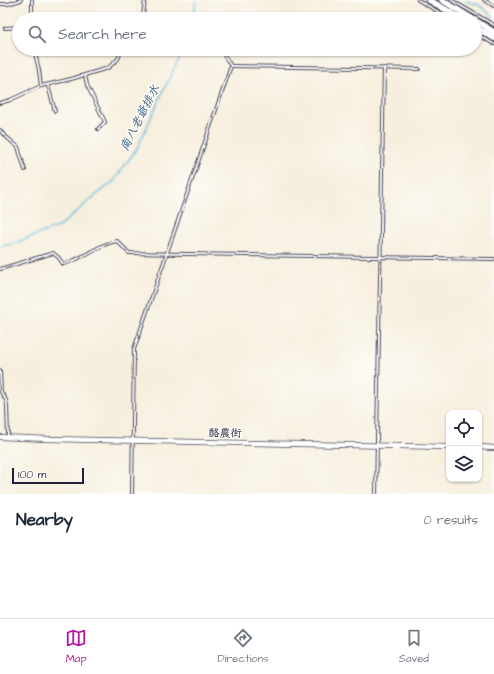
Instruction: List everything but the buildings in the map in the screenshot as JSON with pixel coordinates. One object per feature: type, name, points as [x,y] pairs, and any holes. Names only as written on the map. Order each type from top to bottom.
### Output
[{"type":"street","points":[[430,0],[450,12]]},
{"type":"street","points":[[442,0],[461,12]]},
{"type":"street","points":[[482,26],[492,34]]},
{"type":"street","points":[[482,30],[492,34]]},
{"type":"street","name":"酪農街","points":[[0,437],[446,447]]},
{"type":"street","points":[[482,447],[494,448]]},
{"type":"lane","points":[[0,4],[8,4],[21,0]]},
{"type":"lane","points":[[32,0],[32,12]]},
{"type":"lane","points":[[143,12],[145,0]]},
{"type":"lane","points":[[418,0],[439,12]]},
{"type":"lane","points":[[451,0],[465,12]]},
{"type":"lane","points":[[484,0],[494,6]]},
{"type":"lane","points":[[482,26],[492,34],[494,44]]},
{"type":"lane","points":[[5,28],[12,28]]},
{"type":"lane","points":[[482,33],[492,34]]},
{"type":"lane","points":[[36,56],[41,86]]},
{"type":"lane","points":[[0,103],[41,86],[48,86],[108,68],[119,56]]},
{"type":"lane","points":[[225,56],[231,66]]},
{"type":"lane","points":[[231,66],[419,69]]},
{"type":"lane","points":[[132,494],[134,350],[231,66]]},
{"type":"lane","points":[[376,494],[384,68]]},
{"type":"lane","points":[[85,75],[87,85],[105,122],[98,129]]},
{"type":"lane","points":[[48,86],[55,111]]},
{"type":"lane","points":[[0,130],[18,147],[25,170]]},
{"type":"lane","points":[[0,269],[53,253],[63,264],[69,263],[100,246],[109,242],[117,241],[129,253],[494,259]]},
{"type":"lane","points":[[0,371],[1,392],[6,400],[7,406],[8,437]]},
{"type":"waterway","name":"南八老爺排水","points":[[194,12],[196,0]]},
{"type":"waterway","points":[[466,1],[479,5],[494,17]]},
{"type":"waterway","name":"南八老爺排水","points":[[0,247],[60,226],[113,182],[138,147],[180,56]]}]
